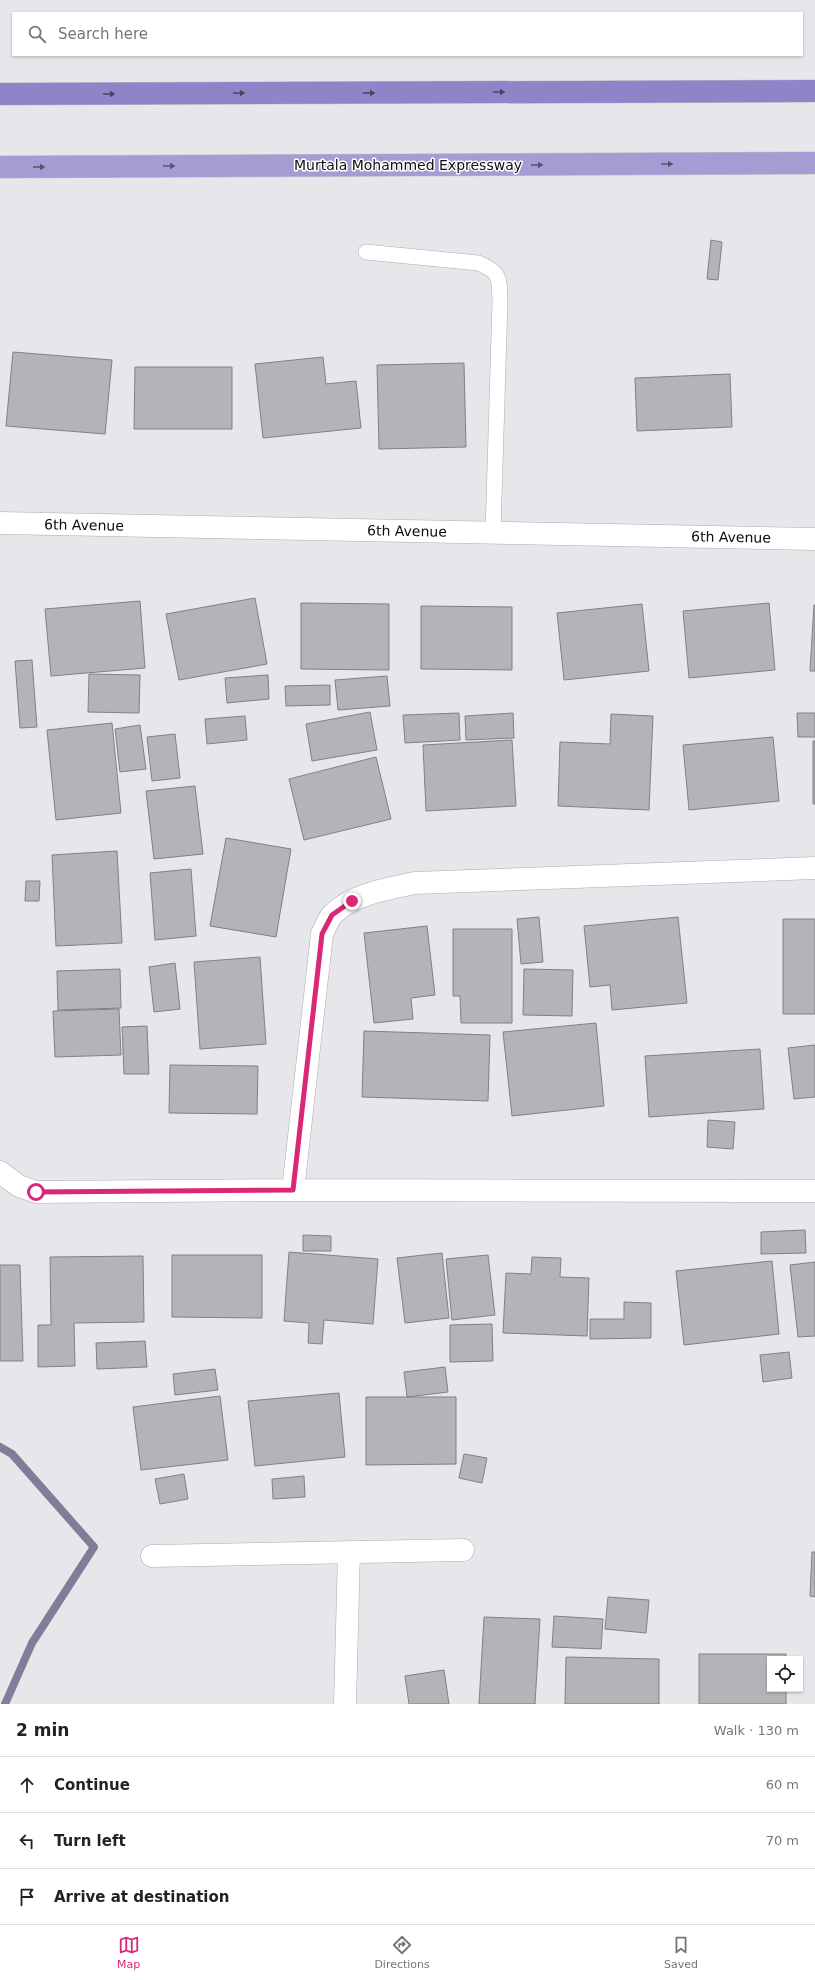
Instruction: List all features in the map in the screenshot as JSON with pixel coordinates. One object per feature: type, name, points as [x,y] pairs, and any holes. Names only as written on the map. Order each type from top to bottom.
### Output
[{"type":"highway","points":[[0,94],[815,91]]},
{"type":"highway","points":[[0,107],[85,94]]},
{"type":"highway","name":"Murtala Mohammed Expressway","points":[[0,167],[815,163]]},
{"type":"street","name":"6th Avenue","points":[[0,523],[815,539]]},
{"type":"street","points":[[293,1190],[322,934],[332,915],[352,901],[383,890],[415,883],[815,868]]},
{"type":"street","points":[[0,1172],[18,1186],[36,1192],[293,1190],[815,1191]]},
{"type":"street","points":[[152,1556],[463,1550]]},
{"type":"street","points":[[345,1704],[349,1552]]},
{"type":"lane","points":[[366,252],[478,263],[492,268],[499,280],[500,300],[493,533]]},
{"type":"building","points":[[711,240],[722,242],[718,280],[707,279]]},
{"type":"building","points":[[13,352],[112,360],[105,434],[6,426]]},
{"type":"building","points":[[323,357],[326,384],[356,381],[361,428],[263,438],[255,364]]},
{"type":"building","points":[[464,363],[466,447],[379,449],[377,365]]},
{"type":"building","points":[[135,367],[232,367],[232,429],[134,429]]},
{"type":"building","points":[[730,374],[732,427],[637,431],[635,378]]},
{"type":"building","points":[[255,598],[267,664],[179,680],[166,614]]},
{"type":"building","points":[[140,601],[145,668],[51,676],[45,609]]},
{"type":"building","points":[[301,603],[389,604],[389,670],[301,669]]},
{"type":"building","points":[[769,603],[775,670],[689,678],[683,611]]},
{"type":"building","points":[[642,604],[649,671],[564,680],[557,613]]},
{"type":"building","points":[[814,605],[815,671],[810,671]]},
{"type":"building","points":[[421,606],[512,607],[512,670],[421,669]]},
{"type":"building","points":[[32,660],[37,727],[20,728],[15,661]]},
{"type":"building","points":[[89,674],[140,675],[139,713],[88,712]]},
{"type":"building","points":[[268,675],[269,699],[227,703],[225,678]]},
{"type":"building","points":[[387,676],[390,706],[338,710],[335,680]]},
{"type":"building","points":[[330,685],[330,705],[286,706],[285,686]]},
{"type":"building","points":[[370,712],[377,750],[312,761],[306,724]]},
{"type":"building","points":[[459,713],[460,740],[405,743],[403,715]]},
{"type":"building","points":[[513,713],[514,738],[466,740],[465,716]]},
{"type":"building","points":[[797,713],[815,713],[815,737],[798,737]]},
{"type":"building","points":[[611,714],[653,716],[649,810],[558,806],[560,742],[610,744]]},
{"type":"building","points":[[245,716],[247,740],[207,744],[205,719]]},
{"type":"building","points":[[112,723],[121,813],[56,820],[47,730]]},
{"type":"building","points":[[140,725],[146,769],[120,772],[115,729]]},
{"type":"building","points":[[175,734],[180,778],[152,781],[147,737]]},
{"type":"building","points":[[773,737],[779,801],[689,810],[683,745]]},
{"type":"building","points":[[512,740],[516,806],[426,811],[423,745]]},
{"type":"building","points":[[813,741],[815,741],[815,804],[813,804]]},
{"type":"building","points":[[376,757],[391,819],[304,840],[289,779]]},
{"type":"building","points":[[195,786],[203,854],[154,859],[146,791]]},
{"type":"building","points":[[226,838],[291,849],[276,937],[210,926]]},
{"type":"building","points":[[117,851],[122,943],[56,946],[52,855]]},
{"type":"building","points":[[191,869],[196,936],[155,940],[150,873]]},
{"type":"building","points":[[26,881],[40,881],[39,901],[25,901]]},
{"type":"building","points":[[539,917],[543,962],[521,964],[517,919]]},
{"type":"building","points":[[678,917],[687,1003],[612,1010],[610,985],[590,987],[584,926]]},
{"type":"building","points":[[783,919],[815,919],[815,1014],[783,1014]]},
{"type":"building","points":[[427,926],[435,995],[411,998],[413,1019],[374,1023],[364,933]]},
{"type":"building","points":[[453,929],[512,929],[512,1023],[461,1023],[460,996],[453,996]]},
{"type":"building","points":[[260,957],[266,1044],[200,1049],[194,962]]},
{"type":"building","points":[[175,963],[180,1009],[154,1012],[149,967]]},
{"type":"building","points":[[120,969],[121,1008],[58,1010],[57,971]]},
{"type":"building","points":[[524,969],[573,970],[572,1016],[523,1015]]},
{"type":"building","points":[[119,1009],[121,1055],[55,1057],[53,1011]]},
{"type":"building","points":[[596,1023],[604,1106],[512,1116],[503,1032]]},
{"type":"building","points":[[147,1026],[149,1074],[124,1074],[122,1027]]},
{"type":"building","points":[[364,1031],[490,1035],[488,1101],[362,1097]]},
{"type":"building","points":[[815,1045],[815,1097],[794,1099],[788,1048]]},
{"type":"building","points":[[760,1049],[764,1109],[649,1117],[645,1056]]},
{"type":"building","points":[[170,1065],[258,1066],[257,1114],[169,1113]]},
{"type":"building","points":[[708,1120],[735,1122],[733,1149],[707,1147]]},
{"type":"building","points":[[805,1230],[806,1253],[761,1254],[761,1232]]},
{"type":"building","points":[[303,1235],[331,1236],[331,1251],[303,1251]]},
{"type":"building","points":[[289,1252],[378,1259],[373,1324],[324,1320],[322,1344],[308,1343],[309,1323],[284,1321]]},
{"type":"building","points":[[442,1253],[449,1318],[405,1323],[397,1258]]},
{"type":"building","points":[[172,1255],[262,1255],[262,1318],[172,1317]]},
{"type":"building","points":[[488,1255],[495,1315],[452,1320],[446,1259]]},
{"type":"building","points":[[143,1256],[144,1322],[74,1323],[75,1366],[38,1367],[38,1325],[51,1325],[50,1257]]},
{"type":"building","points":[[532,1257],[561,1258],[560,1277],[589,1278],[587,1336],[503,1333],[506,1273],[531,1274]]},
{"type":"building","points":[[772,1261],[779,1334],[684,1345],[676,1271]]},
{"type":"building","points":[[815,1262],[815,1336],[798,1337],[790,1265]]},
{"type":"building","points":[[0,1265],[20,1265],[23,1361],[0,1361]]},
{"type":"building","points":[[624,1302],[651,1303],[651,1338],[590,1339],[590,1319],[624,1319]]},
{"type":"building","points":[[492,1324],[493,1361],[450,1362],[450,1325]]},
{"type":"building","points":[[145,1341],[147,1367],[97,1369],[96,1343]]},
{"type":"building","points":[[789,1352],[792,1378],[763,1382],[760,1355]]},
{"type":"building","points":[[445,1367],[448,1392],[407,1397],[404,1372]]},
{"type":"building","points":[[215,1369],[218,1390],[175,1395],[173,1374]]},
{"type":"building","points":[[339,1393],[345,1457],[255,1466],[248,1401]]},
{"type":"building","points":[[220,1396],[228,1460],[141,1470],[133,1407]]},
{"type":"building","points":[[366,1397],[456,1397],[456,1464],[366,1465]]},
{"type":"building","points":[[464,1454],[487,1458],[482,1483],[459,1478]]},
{"type":"building","points":[[184,1474],[188,1499],[160,1504],[155,1479]]},
{"type":"building","points":[[304,1476],[305,1497],[273,1499],[272,1479]]},
{"type":"building","points":[[812,1552],[815,1552],[815,1597],[810,1596]]},
{"type":"building","points":[[608,1597],[649,1600],[646,1633],[605,1629]]},
{"type":"building","points":[[554,1616],[603,1619],[601,1649],[552,1647]]},
{"type":"building","points":[[484,1617],[540,1619],[535,1704],[479,1704]]},
{"type":"building","points":[[699,1654],[786,1654],[786,1656],[767,1656],[767,1692],[786,1692],[786,1704],[699,1704]]},
{"type":"building","points":[[566,1657],[659,1659],[659,1704],[565,1704]]},
{"type":"building","points":[[444,1670],[449,1704],[409,1704],[405,1676]]},
{"type":"waterway","points":[[0,1447],[12,1454],[94,1547],[32,1643],[5,1704]]},
{"type":"route","points":[[36,1192],[293,1190],[322,934],[332,915],[352,901]]}]
